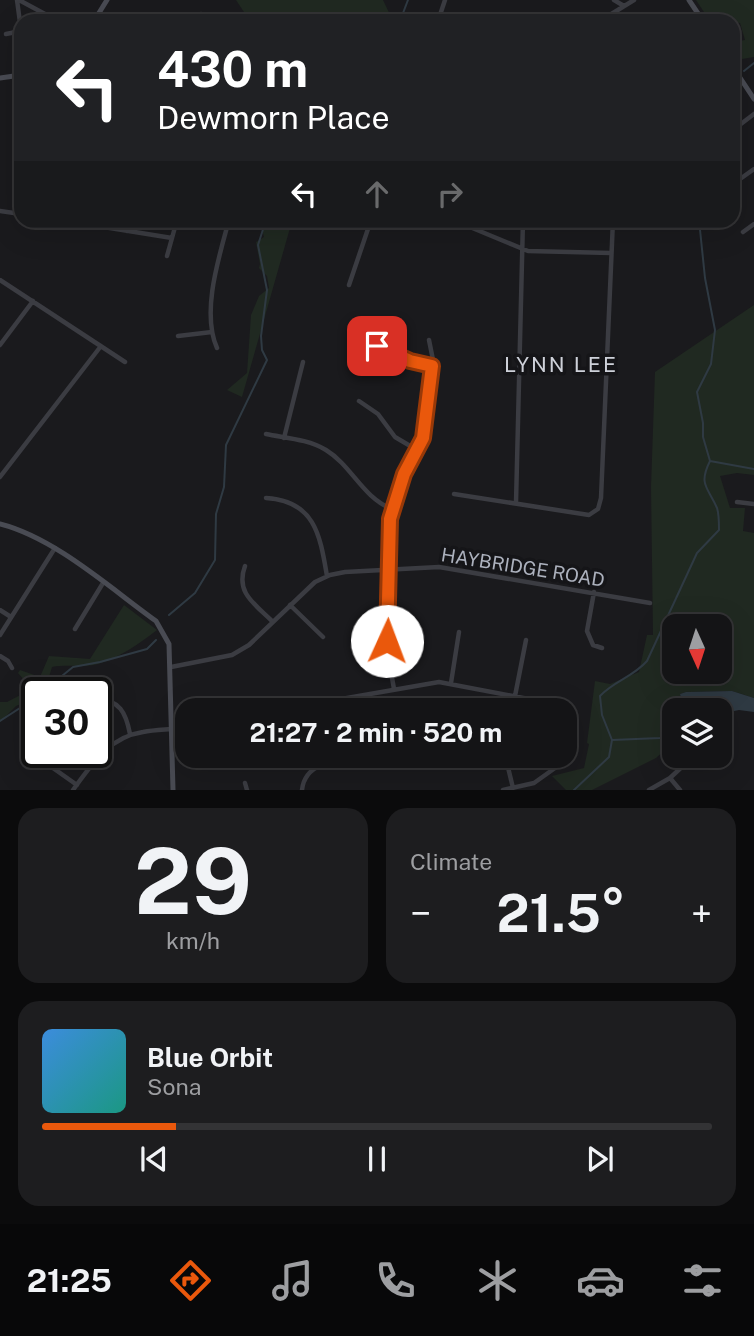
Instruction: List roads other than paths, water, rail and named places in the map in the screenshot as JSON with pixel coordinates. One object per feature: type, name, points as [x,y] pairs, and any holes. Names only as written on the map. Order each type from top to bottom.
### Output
[{"type":"main road","points":[[740,78],[754,99]]},
{"type":"main road","points":[[0,524],[17,528],[55,548],[156,621],[169,644],[173,790]]},
{"type":"street","points":[[18,0],[44,14]]},
{"type":"street","points":[[614,0],[624,6]]},
{"type":"street","points":[[611,14],[634,0]]},
{"type":"street","points":[[618,10],[618,14]]},
{"type":"street","points":[[6,34],[14,32]]},
{"type":"street","points":[[740,125],[754,114]]},
{"type":"street","points":[[743,232],[754,224]]},
{"type":"street","points":[[111,228],[172,238]]},
{"type":"street","points":[[167,257],[175,228]]},
{"type":"street","points":[[216,348],[212,332],[212,298],[227,228]]},
{"type":"street","points":[[349,285],[368,228]]},
{"type":"street","points":[[472,228],[522,249],[538,252],[611,254]]},
{"type":"street","points":[[516,503],[523,228]]},
{"type":"street","points":[[454,494],[589,515],[595,513],[599,507],[613,228]]},
{"type":"street","points":[[0,280],[125,362]]},
{"type":"street","points":[[0,345],[33,301]]},
{"type":"street","points":[[178,336],[212,332]]},
{"type":"street","points":[[394,689],[387,649],[389,526],[404,474],[423,438],[432,366],[429,340]]},
{"type":"street","points":[[367,341],[410,361],[432,366]]},
{"type":"street","points":[[0,477],[101,346]]},
{"type":"street","points":[[284,438],[303,362]]},
{"type":"street","points":[[359,401],[378,414],[395,437],[417,450]]},
{"type":"street","points":[[266,434],[312,444],[327,451],[371,497],[392,509]]},
{"type":"street","points":[[266,498],[285,499],[294,504],[316,527],[321,538],[327,576]]},
{"type":"street","points":[[737,502],[754,504]]},
{"type":"street","points":[[0,635],[55,548]]},
{"type":"street","points":[[246,566],[241,580],[244,592],[273,622]]},
{"type":"street","name":"HAYBRIDGE ROAD","points":[[171,667],[238,652],[249,645],[315,582],[345,572],[439,567],[650,603]]},
{"type":"street","points":[[75,629],[103,583]]},
{"type":"street","points":[[594,592],[587,631],[593,645],[602,648]]},
{"type":"street","points":[[290,605],[323,637]]},
{"type":"street","points":[[0,610],[11,617]]},
{"type":"street","points":[[451,683],[459,632]]},
{"type":"street","points":[[515,696],[526,640]]},
{"type":"street","points":[[0,656],[8,661],[12,668]]},
{"type":"street","points":[[344,698],[427,683],[451,683],[525,698]]},
{"type":"street","points":[[118,705],[123,698]]},
{"type":"street","points":[[112,702],[118,705],[125,716],[130,734]]},
{"type":"street","points":[[50,768],[75,788],[100,753],[112,744],[130,734],[175,729]]},
{"type":"street","points":[[302,790],[306,775],[316,768]]},
{"type":"street","points":[[508,768],[513,788]]},
{"type":"street","points":[[503,790],[534,783],[555,768]]},
{"type":"street","points":[[649,790],[670,778],[681,768]]},
{"type":"street","points":[[670,778],[680,790]]},
{"type":"street","points":[[245,783],[247,790]]},
{"type":"waterway","points":[[403,14],[408,0]]},
{"type":"waterway","points":[[744,71],[754,63]]},
{"type":"waterway","points":[[169,615],[195,593],[215,560],[216,514],[224,487],[226,445],[267,360],[262,350],[261,336],[267,290],[258,245],[263,228]]},
{"type":"waterway","points":[[574,790],[609,757],[612,740],[602,715],[600,696],[647,661],[697,553],[719,530],[717,508],[705,481],[710,461],[703,437],[697,392],[711,364],[715,330],[705,278],[700,228]]},
{"type":"waterway","points":[[710,461],[754,469]]},
{"type":"waterway","points":[[61,677],[73,667],[147,649],[156,640]]},
{"type":"waterway","points":[[0,721],[21,707]]},
{"type":"waterway","points":[[612,740],[662,737]]},
{"type":"district","name":"LYNN LEE","points":[[561,365]]}]
